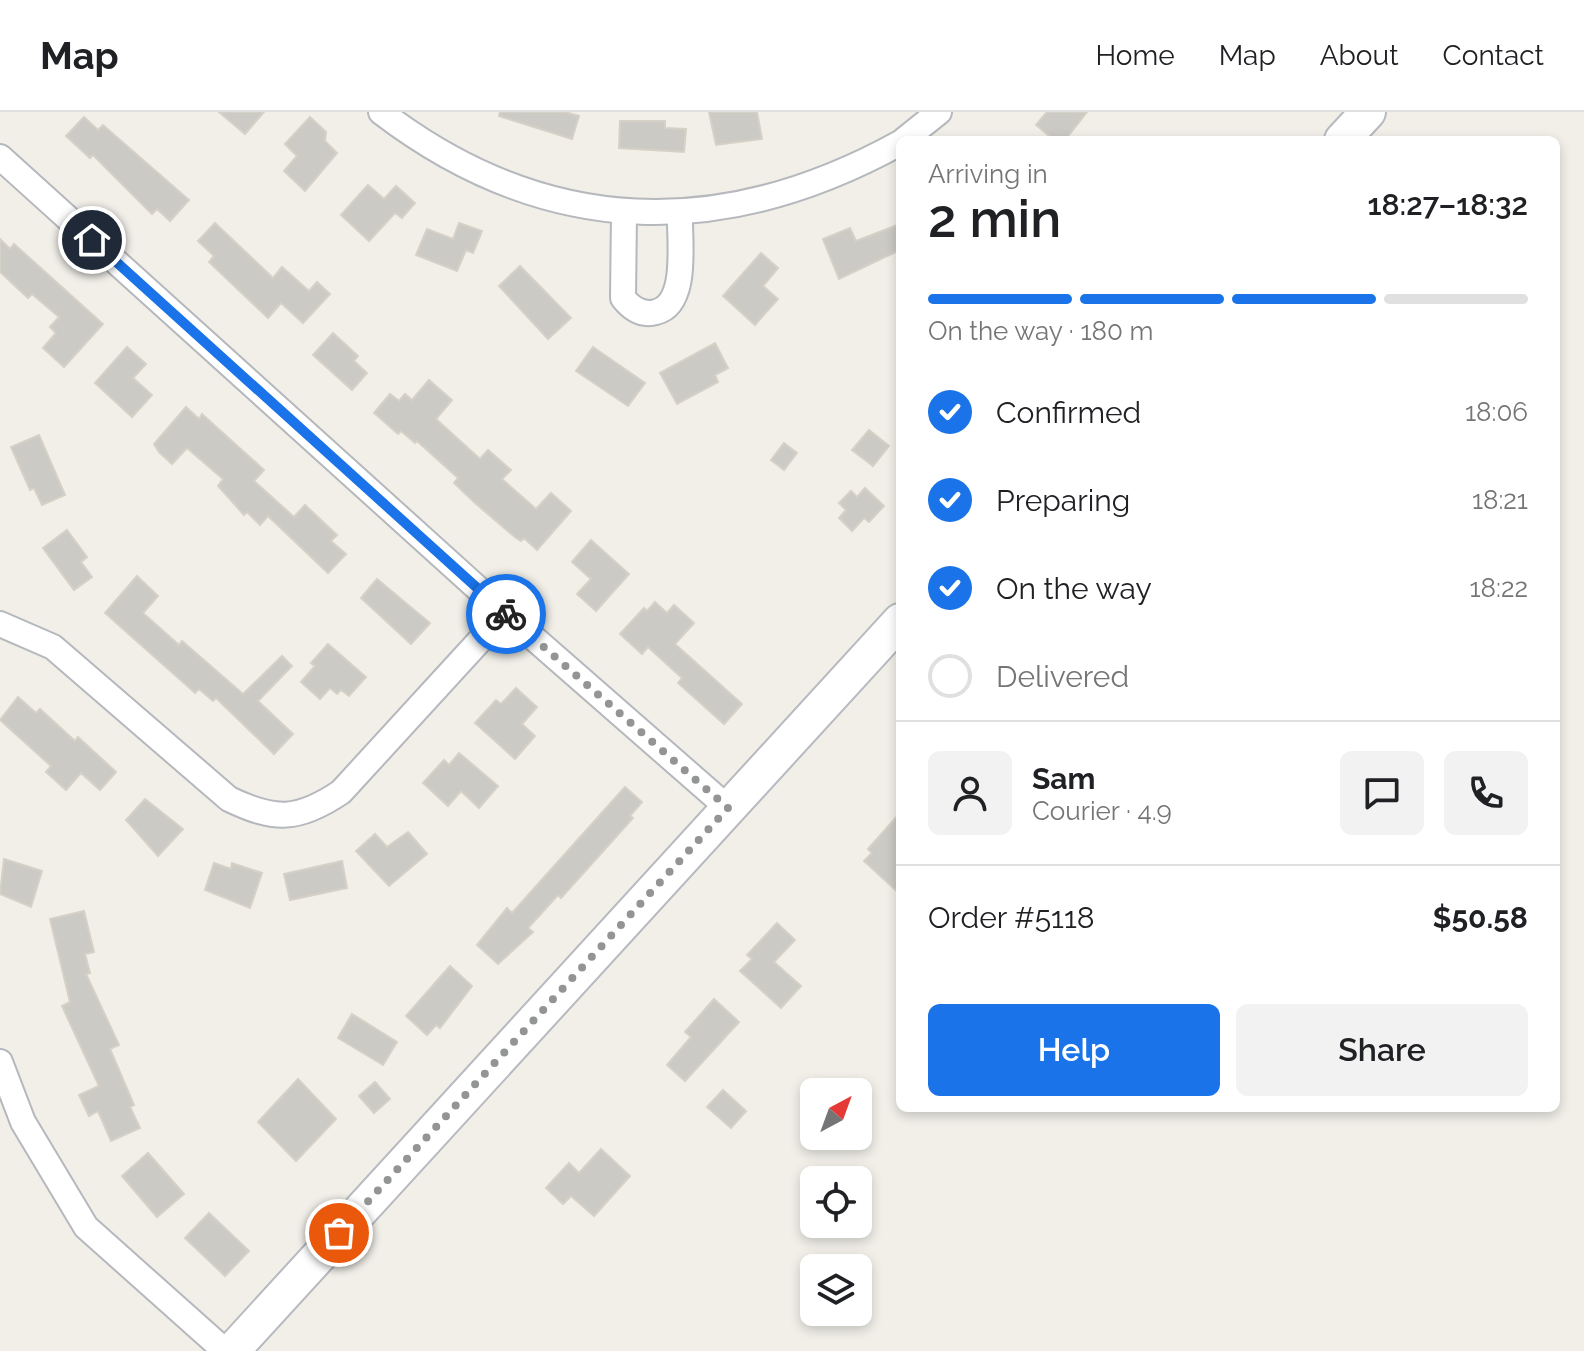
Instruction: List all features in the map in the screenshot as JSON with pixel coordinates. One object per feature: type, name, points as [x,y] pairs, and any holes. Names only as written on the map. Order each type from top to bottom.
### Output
[{"type":"street","points":[[381,112],[428,146],[474,170],[555,199],[624,213],[680,214],[802,189],[854,168],[896,144]]},
{"type":"street","points":[[908,136],[939,112]]},
{"type":"street","points":[[1346,136],[1368,112]]},
{"type":"street","points":[[0,157],[505,613],[728,808]]},
{"type":"street","points":[[624,213],[620,289],[630,306],[650,314],[661,311],[675,295],[680,214]]},
{"type":"street","points":[[0,624],[30,634],[61,653],[229,799],[252,810],[286,816],[320,806],[341,792],[505,613]]},
{"type":"street","points":[[232,1351],[896,625]]},
{"type":"street","points":[[0,1062],[23,1122],[86,1227],[225,1351]]},
{"type":"building","points":[[219,112],[264,112],[245,134]]},
{"type":"building","points":[[500,112],[565,112],[579,116],[572,139],[499,116]]},
{"type":"building","points":[[709,112],[757,112],[762,139],[716,145]]},
{"type":"building","points":[[1047,112],[1087,112],[1068,136],[1049,136],[1036,125]]},
{"type":"building","points":[[84,117],[98,130],[103,125],[189,200],[170,221],[157,209],[152,214],[93,155],[90,158],[66,136]]},
{"type":"building","points":[[310,117],[326,132],[325,141],[337,153],[305,191],[284,171],[297,156],[285,144]]},
{"type":"building","points":[[620,121],[665,121],[665,128],[686,129],[684,152],[619,148]]},
{"type":"building","points":[[368,185],[384,199],[396,186],[415,203],[402,218],[395,213],[369,241],[341,215]]},
{"type":"building","points":[[215,223],[273,278],[282,267],[309,291],[317,282],[330,294],[303,323],[281,303],[268,318],[209,262],[214,256],[198,241]]},
{"type":"building","points":[[459,223],[482,231],[473,253],[466,250],[457,271],[416,255],[427,229],[453,239]]},
{"type":"building","points":[[896,226],[896,252],[839,279],[823,239],[850,228],[856,241]]},
{"type":"building","points":[[0,239],[10,249],[14,244],[103,324],[64,367],[43,348],[56,333],[50,327],[59,317],[32,294],[28,298],[0,272]]},
{"type":"building","points":[[761,253],[778,268],[763,286],[778,299],[755,325],[723,296]]},
{"type":"building","points":[[520,266],[571,318],[548,339],[499,286]]},
{"type":"building","points":[[333,333],[358,356],[354,361],[367,373],[352,390],[313,355]]},
{"type":"building","points":[[715,343],[728,368],[715,375],[718,382],[677,404],[660,373]]},
{"type":"building","points":[[127,347],[146,364],[133,378],[152,395],[132,417],[95,383]]},
{"type":"building","points":[[593,347],[645,383],[628,406],[576,371]]},
{"type":"building","points":[[429,380],[452,400],[436,419],[480,459],[488,450],[511,470],[502,479],[536,509],[551,493],[571,511],[537,550],[524,538],[521,541],[516,538],[475,503],[454,483],[458,478],[417,441],[415,443],[401,431],[398,434],[374,413],[390,394],[399,401],[405,394],[412,400]]},
{"type":"building","points":[[186,407],[199,419],[202,414],[264,470],[254,481],[294,517],[305,505],[337,535],[331,541],[346,554],[328,573],[268,516],[260,525],[247,512],[244,515],[218,486],[223,479],[187,448],[172,464],[159,452],[154,444]]},
{"type":"building","points":[[869,430],[889,446],[873,466],[852,450]]},
{"type":"building","points":[[39,435],[65,495],[42,505],[34,488],[30,490],[11,447]]},
{"type":"building","points":[[784,443],[797,453],[784,470],[771,460]]},
{"type":"building","points":[[865,488],[884,506],[869,522],[864,518],[852,531],[839,518],[846,510],[839,503],[851,491],[857,497]]},
{"type":"building","points":[[67,530],[87,557],[81,562],[92,577],[74,590],[43,548]]},
{"type":"building","points":[[591,540],[629,574],[596,611],[577,594],[591,579],[572,562]]},
{"type":"building","points":[[137,576],[158,596],[143,613],[179,645],[182,641],[243,694],[282,656],[292,666],[258,701],[293,734],[274,754],[216,698],[213,701],[199,689],[195,693],[105,613]]},
{"type":"building","points":[[377,579],[430,623],[411,644],[361,598]]},
{"type":"building","points":[[655,602],[667,613],[674,605],[694,623],[675,644],[742,704],[724,724],[678,683],[682,678],[648,647],[642,654],[620,634],[644,608],[647,611]]},
{"type":"building","points":[[328,644],[366,677],[349,696],[341,690],[337,694],[330,688],[320,699],[301,682],[315,666],[311,663]]},
{"type":"building","points":[[516,688],[537,707],[522,724],[535,736],[515,759],[475,723],[496,700],[501,704]]},
{"type":"building","points":[[18,697],[36,713],[40,709],[75,741],[78,737],[116,772],[100,790],[81,773],[66,790],[46,772],[51,766],[0,720]]},
{"type":"building","points":[[459,753],[498,786],[479,808],[461,791],[448,806],[423,783],[444,760],[449,765]]},
{"type":"building","points":[[625,787],[642,802],[630,816],[633,818],[561,898],[558,895],[528,928],[533,932],[498,964],[477,945],[507,908],[512,913]]},
{"type":"building","points":[[145,799],[183,829],[158,856],[126,820]]},
{"type":"building","points":[[896,818],[896,890],[864,861],[872,853],[868,849]]},
{"type":"building","points":[[408,832],[427,854],[389,886],[356,851],[375,834],[387,847]]},
{"type":"building","points":[[4,859],[42,871],[31,907],[0,894]]},
{"type":"building","points":[[342,861],[347,888],[290,900],[284,874]]},
{"type":"building","points":[[214,863],[231,869],[232,863],[262,873],[250,908],[205,890]]},
{"type":"building","points":[[84,911],[94,952],[85,954],[90,973],[86,974],[119,1045],[110,1049],[134,1105],[130,1107],[140,1128],[111,1141],[98,1111],[89,1116],[79,1095],[99,1086],[62,1006],[70,1002],[50,919]]},
{"type":"building","points":[[777,923],[795,940],[774,962],[801,986],[781,1008],[740,971],[752,959],[747,955]]},
{"type":"building","points":[[450,966],[472,986],[440,1028],[436,1025],[427,1035],[406,1016]]},
{"type":"building","points":[[714,999],[739,1022],[685,1081],[667,1065],[691,1037],[685,1032]]},
{"type":"building","points":[[352,1014],[397,1042],[383,1065],[338,1038]]},
{"type":"building","points":[[298,1079],[336,1119],[296,1161],[258,1122]]},
{"type":"building","points":[[375,1082],[390,1099],[374,1113],[359,1096]]},
{"type":"building","points":[[723,1090],[746,1111],[731,1128],[707,1107]]},
{"type":"building","points":[[601,1149],[630,1176],[594,1216],[571,1196],[563,1204],[546,1188],[569,1163],[579,1173]]},
{"type":"building","points":[[148,1153],[184,1194],[157,1217],[122,1176]]},
{"type":"building","points":[[209,1213],[249,1251],[225,1276],[185,1238]]},
{"type":"way so far","points":[[339,1233],[728,808],[506,614]]},
{"type":"route","points":[[92,240],[506,614]]}]
